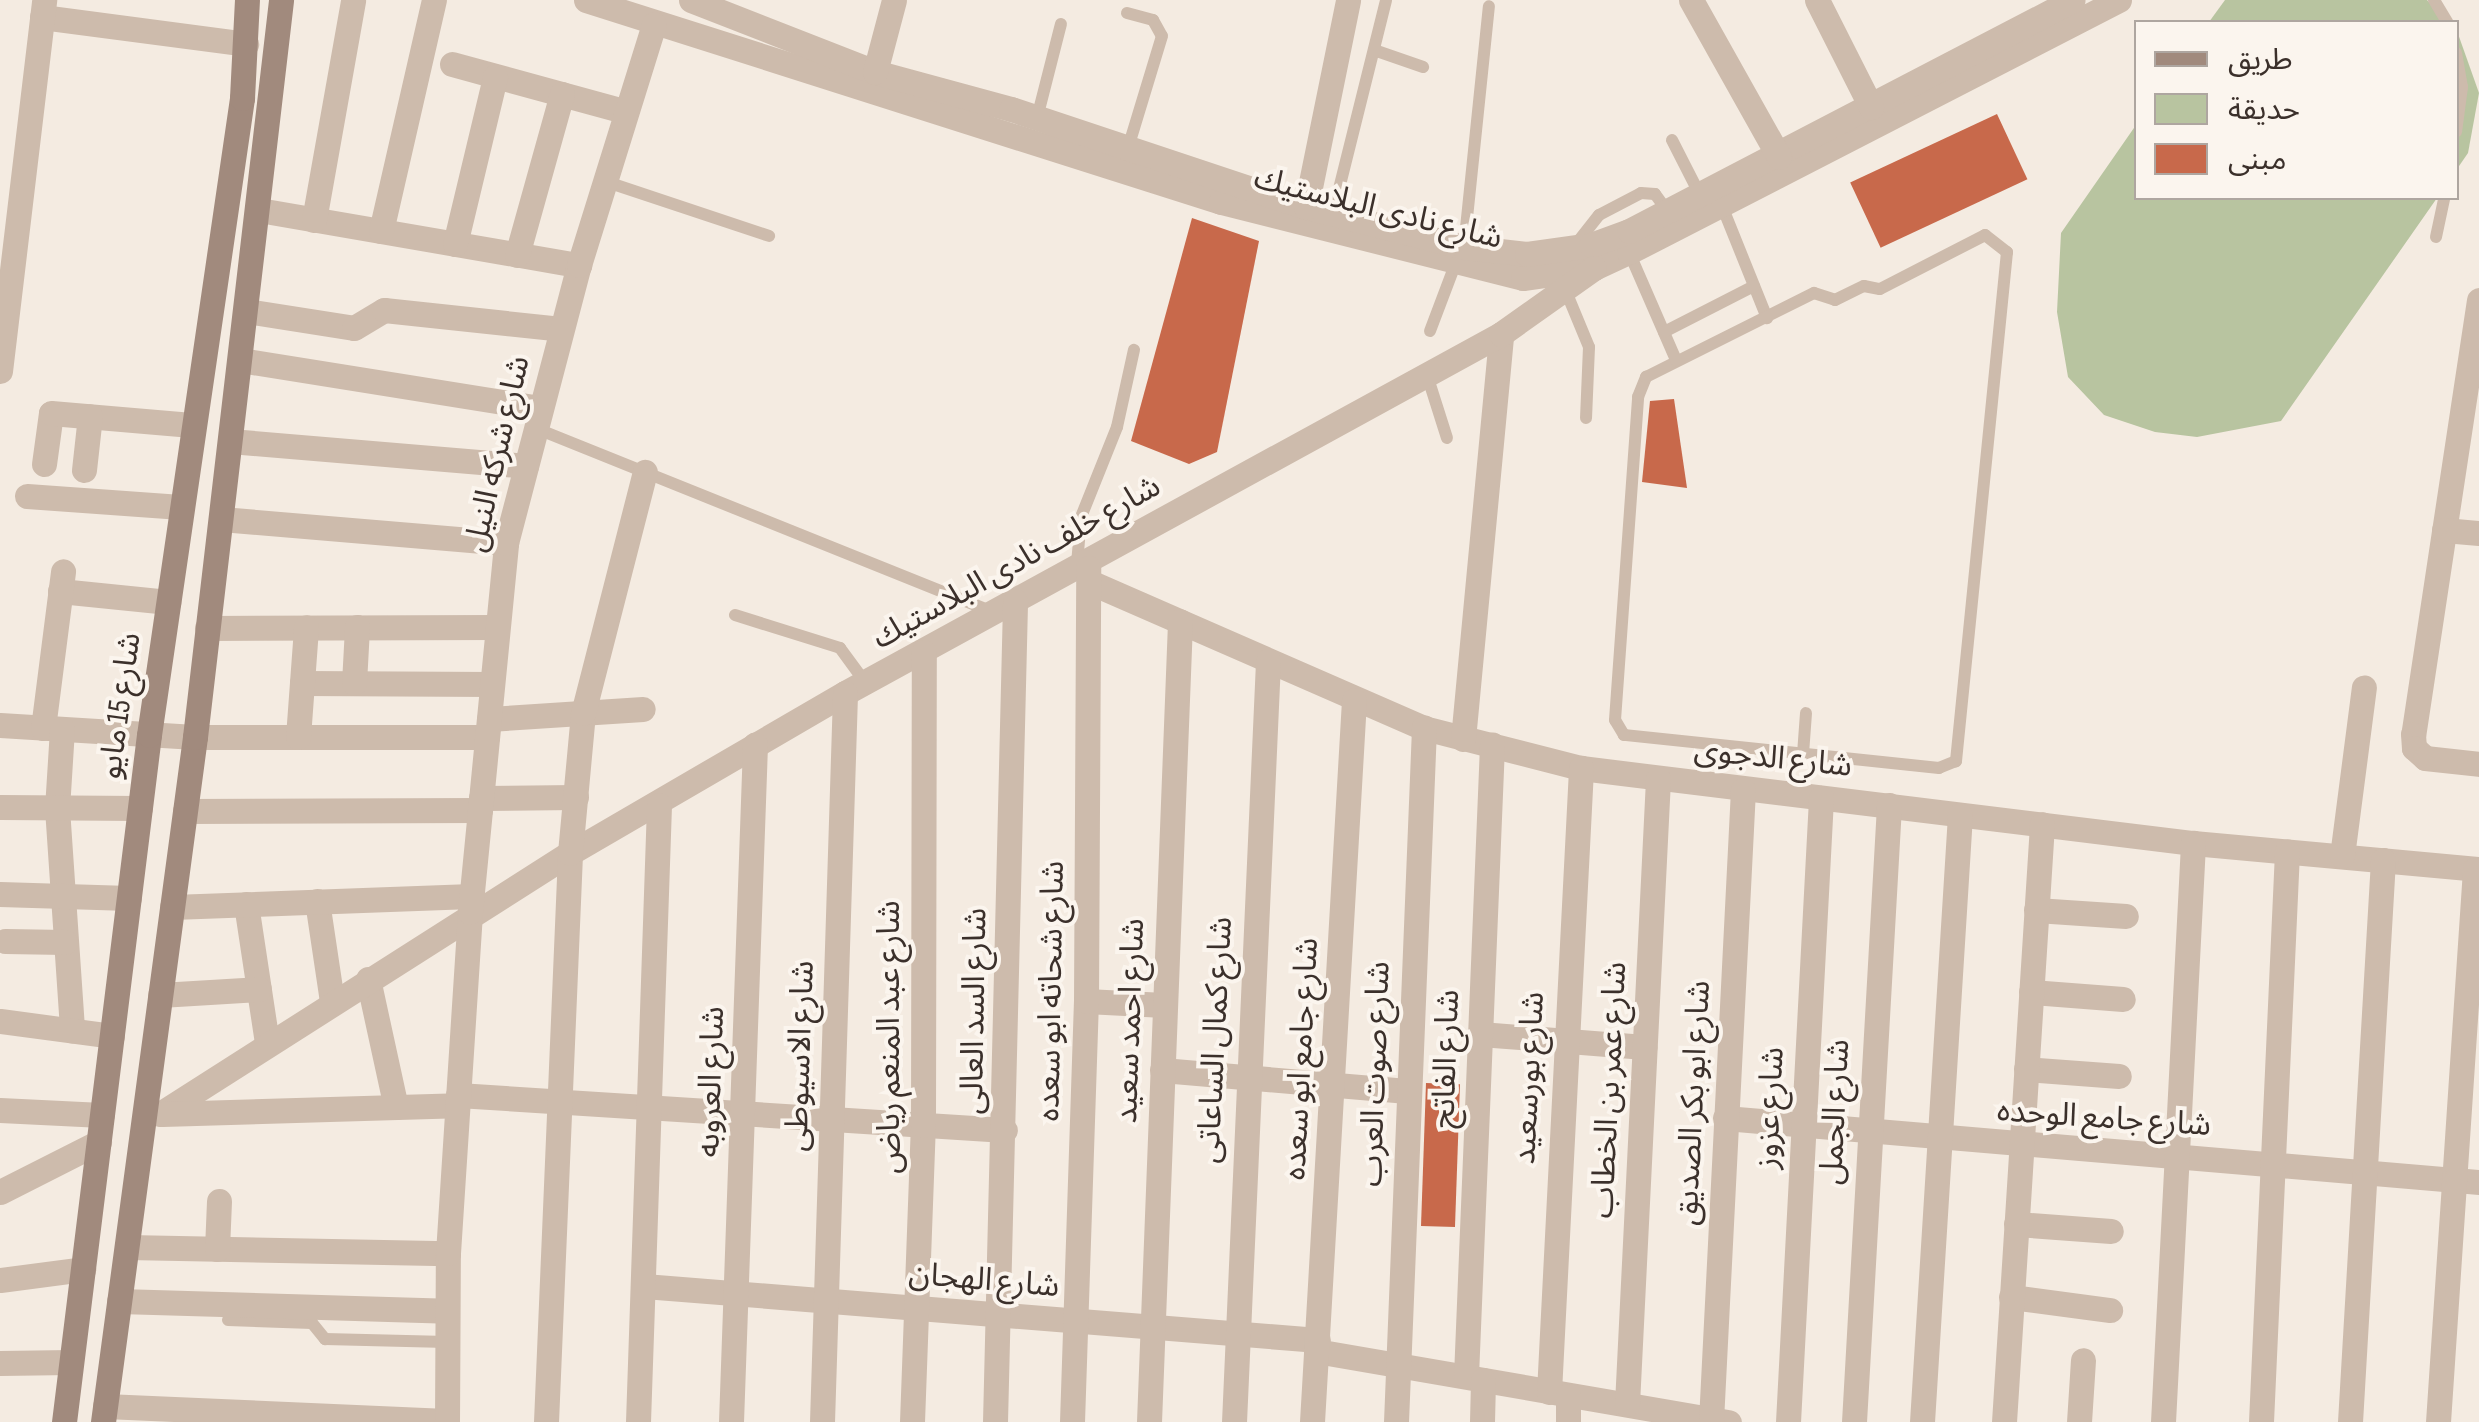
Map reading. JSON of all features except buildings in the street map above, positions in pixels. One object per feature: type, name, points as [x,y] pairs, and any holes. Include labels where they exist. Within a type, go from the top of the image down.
[{"type":"main road","name":"شارع 15 مايو","points":[[64,1422],[140,808],[246,44],[247,0]]},
{"type":"main road","points":[[104,1414],[126,1248],[152,1114],[160,995],[259,210],[281,0]]},
{"type":"street","points":[[314,220],[353,0]]},
{"type":"street","points":[[381,231],[434,0]]},
{"type":"street","name":"شارع نادى البلاستيك","points":[[586,0],[1221,202],[1460,256],[1573,249],[1668,212],[1711,201],[2119,0]]},
{"type":"street","name":"شارع نادى البلاستيك","points":[[691,0],[732,8],[875,72],[1036,118],[1524,278],[1594,268],[1629,252],[1779,157],[2072,0]]},
{"type":"street","points":[[875,72],[894,0]]},
{"type":"street","points":[[1306,206],[1348,0]]},
{"type":"street","points":[[1692,0],[1779,157]]},
{"type":"street","points":[[1817,0],[1872,107]]},
{"type":"street","points":[[0,371],[43,9],[246,44]]},
{"type":"street","name":"شارع شركه النيل","points":[[446,1422],[448,1254],[471,904],[506,542],[579,265],[654,24]]},
{"type":"street","points":[[452,64],[624,111]]},
{"type":"street","points":[[454,244],[495,77]]},
{"type":"street","points":[[517,254],[562,94]]},
{"type":"street","points":[[259,210],[579,265]]},
{"type":"street","name":"شارع خلف نادى البلاستيك","points":[[152,1114],[368,979],[471,904],[659,805],[755,744],[855,688],[1004,607],[1085,570],[1501,334],[1594,268]]},
{"type":"street","points":[[2479,300],[2413,734],[2414,748],[2425,758],[2479,764]]},
{"type":"street","points":[[246,311],[354,328],[384,310],[561,329]]},
{"type":"street","points":[[1463,739],[1501,334]]},
{"type":"street","points":[[240,360],[538,418]]},
{"type":"street","points":[[44,464],[50,414],[191,424]]},
{"type":"street","points":[[84,470],[90,416]]},
{"type":"street","points":[[230,441],[526,466]]},
{"type":"street","points":[[546,1422],[570,852],[583,713],[645,472]]},
{"type":"street","points":[[28,496],[182,507]]},
{"type":"street","points":[[221,519],[506,542]]},
{"type":"street","points":[[2444,530],[2479,533]]},
{"type":"street","name":"شارع الدجوى","points":[[1085,570],[1180,622],[1424,728],[1582,768],[2193,843],[2477,869]]},
{"type":"street","name":"شارع شحاته ابو سعده","points":[[1072,1422],[1086,1002],[1085,570]]},
{"type":"street","points":[[72,1030],[52,729],[62,581],[168,602]]},
{"type":"street","name":"شارع السد العالى","points":[[995,1422],[1005,1130],[1004,607]]},
{"type":"street","name":"شارع احمد سعيد","points":[[1150,1422],[1180,622]]},
{"type":"street","points":[[298,737],[306,627]]},
{"type":"street","points":[[354,683],[357,627]]},
{"type":"street","points":[[207,628],[497,628]]},
{"type":"street","name":"شارع عبد المنعم رياض","points":[[912,1422],[923,1125],[924,652]]},
{"type":"street","name":"شارع كمال الساعاتى","points":[[1234,1422],[1268,661]]},
{"type":"street","points":[[302,683],[492,684]]},
{"type":"street","points":[[2342,856],[2364,687]]},
{"type":"street","name":"شارع الاسيوطى","points":[[822,1422],[832,1119],[855,688]]},
{"type":"street","name":"شارع جامع ابو سعده","points":[[1312,1422],[1354,700]]},
{"type":"street","points":[[0,726],[194,738],[298,737],[488,728],[583,713],[643,709]]},
{"type":"street","name":"شارع صوت العرب","points":[[1396,1422],[1406,1091],[1424,728]]},
{"type":"street","name":"شارع العروبه","points":[[731,1422],[755,744]]},
{"type":"street","name":"شارع الفاتح","points":[[1482,1422],[1474,1378],[1480,1034],[1492,746]]},
{"type":"street","name":"شارع بورسعيد","points":[[1562,1403],[1564,1040],[1582,768]]},
{"type":"street","name":"شارع عمر بن الخطاب","points":[[1627,1404],[1658,779]]},
{"type":"street","name":"شارع ابو بكر الصديق","points":[[1720,1421],[1725,1118],[1742,790]]},
{"type":"street","points":[[185,811],[481,804],[576,797]]},
{"type":"street","name":"شارع عزوز","points":[[1788,1422],[1821,798]]},
{"type":"street","points":[[638,1422],[652,1108],[659,805]]},
{"type":"street","name":"شارع الجمل","points":[[1854,1422],[1867,1132],[1889,805]]},
{"type":"street","points":[[0,808],[140,808]]},
{"type":"street","points":[[1922,1422],[1960,815]]},
{"type":"street","points":[[2004,1422],[2042,824]]},
{"type":"street","points":[[2163,1422],[2193,843]]},
{"type":"street","points":[[2261,1422],[2276,1164],[2287,852]]},
{"type":"street","points":[[2350,1422],[2383,860]]},
{"type":"street","points":[[2438,1422],[2451,1180],[2477,869]]},
{"type":"street","points":[[0,894],[129,898]]},
{"type":"street","points":[[172,907],[318,901],[471,904]]},
{"type":"street","points":[[318,901],[332,1002]]},
{"type":"street","points":[[246,904],[267,1043]]},
{"type":"street","points":[[2036,910],[2126,916]]},
{"type":"street","points":[[5,941],[65,942]]},
{"type":"street","points":[[368,979],[396,1106]]},
{"type":"street","points":[[160,995],[259,989]]},
{"type":"street","points":[[2030,992],[2123,999]]},
{"type":"street","points":[[1086,1002],[1164,1005]]},
{"type":"street","points":[[0,1021],[112,1036]]},
{"type":"street","points":[[1480,1034],[1644,1047]]},
{"type":"street","points":[[2026,1069],[2118,1076]]},
{"type":"street","points":[[1162,1070],[1406,1091]]},
{"type":"street","points":[[152,1114],[396,1106],[458,1100],[562,1102],[1005,1130]]},
{"type":"street","points":[[0,1110],[102,1116]]},
{"type":"street","name":"شارع جامع الوحده","points":[[1725,1118],[1940,1140],[2479,1182]]},
{"type":"street","points":[[0,1192],[99,1142]]},
{"type":"street","points":[[217,1249],[219,1201]]},
{"type":"street","points":[[2016,1224],[2111,1231]]},
{"type":"street","points":[[126,1248],[448,1254]]},
{"type":"street","points":[[0,1280],[83,1269]]},
{"type":"street","name":"شارع الهجان","points":[[644,1286],[1235,1333],[1317,1345],[1474,1378],[1562,1403],[1627,1404],[1657,1416],[1720,1421]]},
{"type":"street","points":[[2011,1297],[2110,1310]]},
{"type":"street","points":[[119,1301],[447,1311]]},
{"type":"street","points":[[2079,1422],[2083,1360]]},
{"type":"street","points":[[0,1363],[71,1362]]},
{"type":"street","points":[[104,1414],[446,1422]]},
{"type":"lane","points":[[1333,213],[1386,0]]},
{"type":"lane","points":[[1430,331],[1460,256],[1488,6]]},
{"type":"lane","points":[[1127,12],[1153,20],[1162,36],[1127,150]]},
{"type":"lane","points":[[1036,118],[1061,24]]},
{"type":"lane","points":[[1374,50],[1423,67]]},
{"type":"lane","points":[[1672,140],[1711,201],[1767,318]]},
{"type":"lane","points":[[604,181],[768,236]]},
{"type":"lane","points":[[2436,237],[2444,200]]},
{"type":"lane","points":[[1979,237],[1996,238],[2007,252],[1958,757],[1944,768],[1629,737],[1616,724],[1638,397],[1650,372],[1676,360],[1818,292],[1835,300],[1864,286],[1880,290],[1979,237]]},
{"type":"lane","points":[[1629,252],[1676,360]]},
{"type":"lane","points":[[1664,332],[1754,286]]},
{"type":"lane","points":[[1565,289],[1589,347],[1586,418]]},
{"type":"lane","points":[[1085,570],[1081,516],[1116,428],[1134,350]]},
{"type":"lane","points":[[1427,374],[1447,438]]},
{"type":"lane","points":[[538,418],[645,472],[1004,607]]},
{"type":"lane","points":[[735,615],[840,648],[855,688]]},
{"type":"lane","points":[[1803,754],[1806,713]]},
{"type":"lane","points":[[228,1320],[312,1322],[324,1338],[447,1342]]},
{"type":"green space","points":[[2225,0],[2427,0],[2446,20],[2210,20]]},
{"type":"green space","points":[[2459,37],[2479,93],[2468,153],[2459,166]]},
{"type":"green space","points":[[2134,128],[2134,200],[2436,200],[2281,421],[2197,437],[2155,432],[2104,415],[2068,377],[2057,312],[2061,233]]}]
